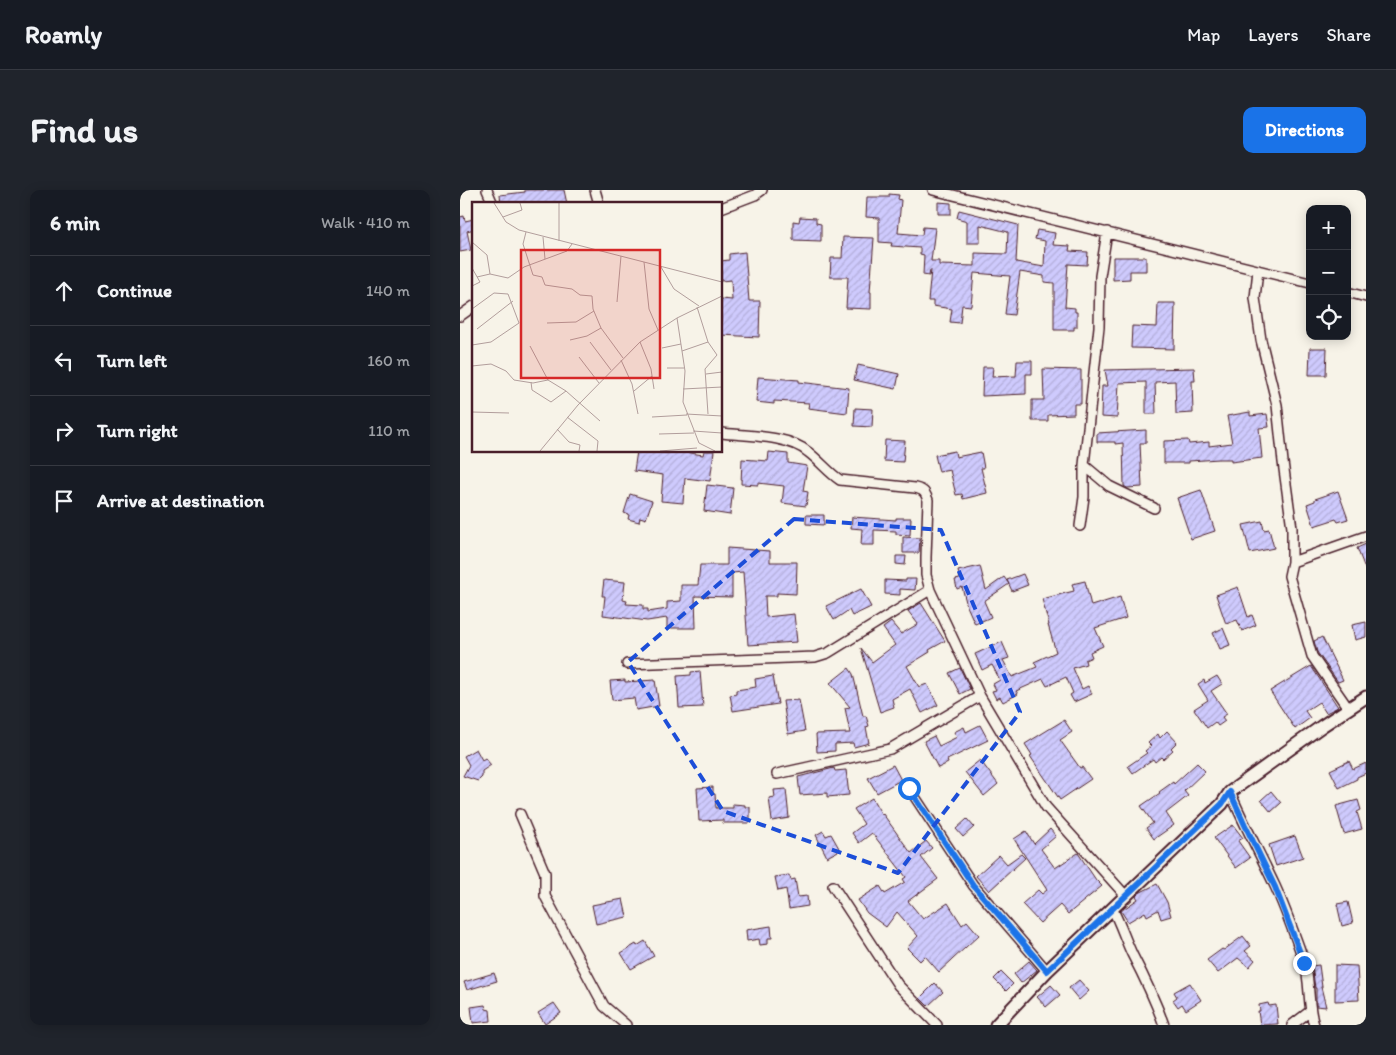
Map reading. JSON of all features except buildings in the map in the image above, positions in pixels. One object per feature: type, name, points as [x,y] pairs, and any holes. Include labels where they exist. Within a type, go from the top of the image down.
[{"type":"street","points":[[487,190],[492,202]]},
{"type":"street","points":[[722,208],[755,195],[762,190]]},
{"type":"street","points":[[933,190],[1306,282]]},
{"type":"street","points":[[1080,526],[1084,497],[1084,464],[1099,327],[1100,276],[1107,232]]},
{"type":"street","points":[[1258,270],[1254,298],[1261,340],[1277,405],[1282,462],[1292,528],[1292,562],[1289,576],[1312,656],[1348,708]]},
{"type":"street","points":[[1351,293],[1366,297]]},
{"type":"street","points":[[460,316],[472,307]]},
{"type":"street","points":[[722,433],[790,442],[807,450],[830,474],[840,480],[923,490],[928,500],[926,575],[930,590],[980,696],[1046,807],[1125,895]]},
{"type":"street","points":[[1084,464],[1109,486],[1154,508]]},
{"type":"street","points":[[1292,562],[1366,536]]},
{"type":"street","points":[[627,664],[815,657],[828,653],[930,590]]},
{"type":"street","points":[[777,774],[890,749],[980,696]]},
{"type":"street","points":[[996,1025],[1047,971],[1222,804],[1230,792],[1366,697]]},
{"type":"street","points":[[909,788],[973,885],[1047,971]]},
{"type":"street","points":[[1230,792],[1275,887],[1304,963],[1309,980],[1310,1012],[1314,1025]]},
{"type":"street","points":[[520,814],[545,873],[545,896],[604,1006],[626,1025]]},
{"type":"street","points":[[833,886],[898,985],[937,1025]]},
{"type":"street","points":[[1112,908],[1123,928],[1131,952],[1154,998],[1164,1025]]},
{"type":"street","points":[[1292,1025],[1310,1012]]},
{"type":"highlighted area","points":[[794,519],[941,530],[1020,712],[898,873],[723,811],[628,662]]},
{"type":"route","points":[[909,788],[973,885],[1047,971],[1222,804],[1230,792],[1275,887],[1304,963]]}]
